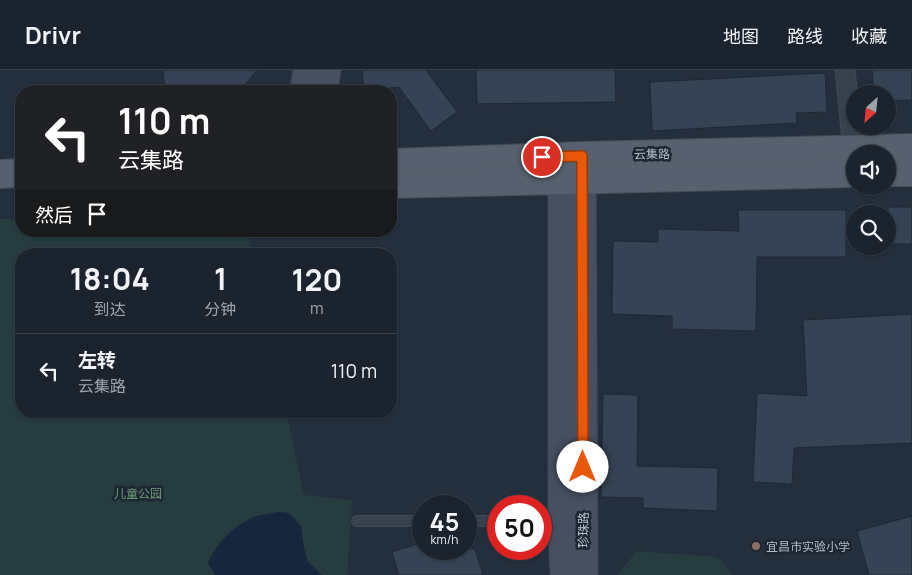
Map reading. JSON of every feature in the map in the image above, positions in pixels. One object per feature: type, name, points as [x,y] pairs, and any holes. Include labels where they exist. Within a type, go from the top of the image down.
[{"type":"main road","points":[[305,85],[307,70]]},
{"type":"main road","points":[[324,85],[327,70]]},
{"type":"main road","name":"云集路","points":[[896,152],[912,148]]},
{"type":"main road","name":"云集路","points":[[397,163],[572,168],[846,161]]},
{"type":"main road","name":"云集路","points":[[397,183],[572,168]]},
{"type":"main road","name":"珍珠路","points":[[564,575],[552,521],[572,168]]},
{"type":"main road","name":"珍珠路","points":[[572,168],[584,575]]},
{"type":"main road","points":[[896,172],[912,172]]},
{"type":"main road","points":[[0,174],[15,173]]},
{"type":"main road","points":[[0,193],[15,192]]},
{"type":"street","points":[[845,70],[852,145]]},
{"type":"lane","points":[[357,521],[412,521]]},
{"type":"green space","name":"儿童公园","points":[[0,219],[15,219],[15,237],[248,237],[251,248],[15,248],[15,418],[288,418],[304,495],[352,500],[347,575],[0,575]]},
{"type":"green space","points":[[637,551],[718,557],[732,575],[617,575]]},
{"type":"water","points":[[279,512],[289,513],[301,526],[308,562],[322,575],[215,575],[208,563],[226,536],[245,521],[261,515]]},
{"type":"building","points":[[163,70],[257,70],[245,85],[164,85]]},
{"type":"building","points":[[362,70],[426,70],[457,112],[431,131],[397,85],[363,85]]},
{"type":"building","points":[[476,70],[615,70],[616,102],[477,104]]},
{"type":"building","points":[[872,70],[912,70],[912,100],[896,101],[896,85],[873,85]]},
{"type":"building","points":[[825,73],[827,112],[796,113],[797,123],[652,131],[650,82]]},
{"type":"building","points":[[896,207],[912,207],[912,244],[896,244]]},
{"type":"building","points":[[738,210],[846,210],[846,257],[757,257],[756,331],[672,329],[672,316],[612,314],[613,241],[658,242],[658,229],[739,231]]},
{"type":"building","points":[[912,314],[912,443],[794,448],[792,484],[753,482],[757,393],[807,396],[803,320]]},
{"type":"building","points":[[603,394],[638,395],[637,466],[718,468],[717,511],[643,508],[643,498],[601,497]]},
{"type":"building","points":[[912,516],[912,575],[869,575],[857,531]]},
{"type":"building","points":[[412,546],[412,560],[477,560],[477,556],[483,575],[399,575],[392,552]]},
{"type":"place","name":"宜昌市实验小学","points":[[756,546]]},
{"type":"route","points":[[542,157],[582,156],[583,467]]}]
